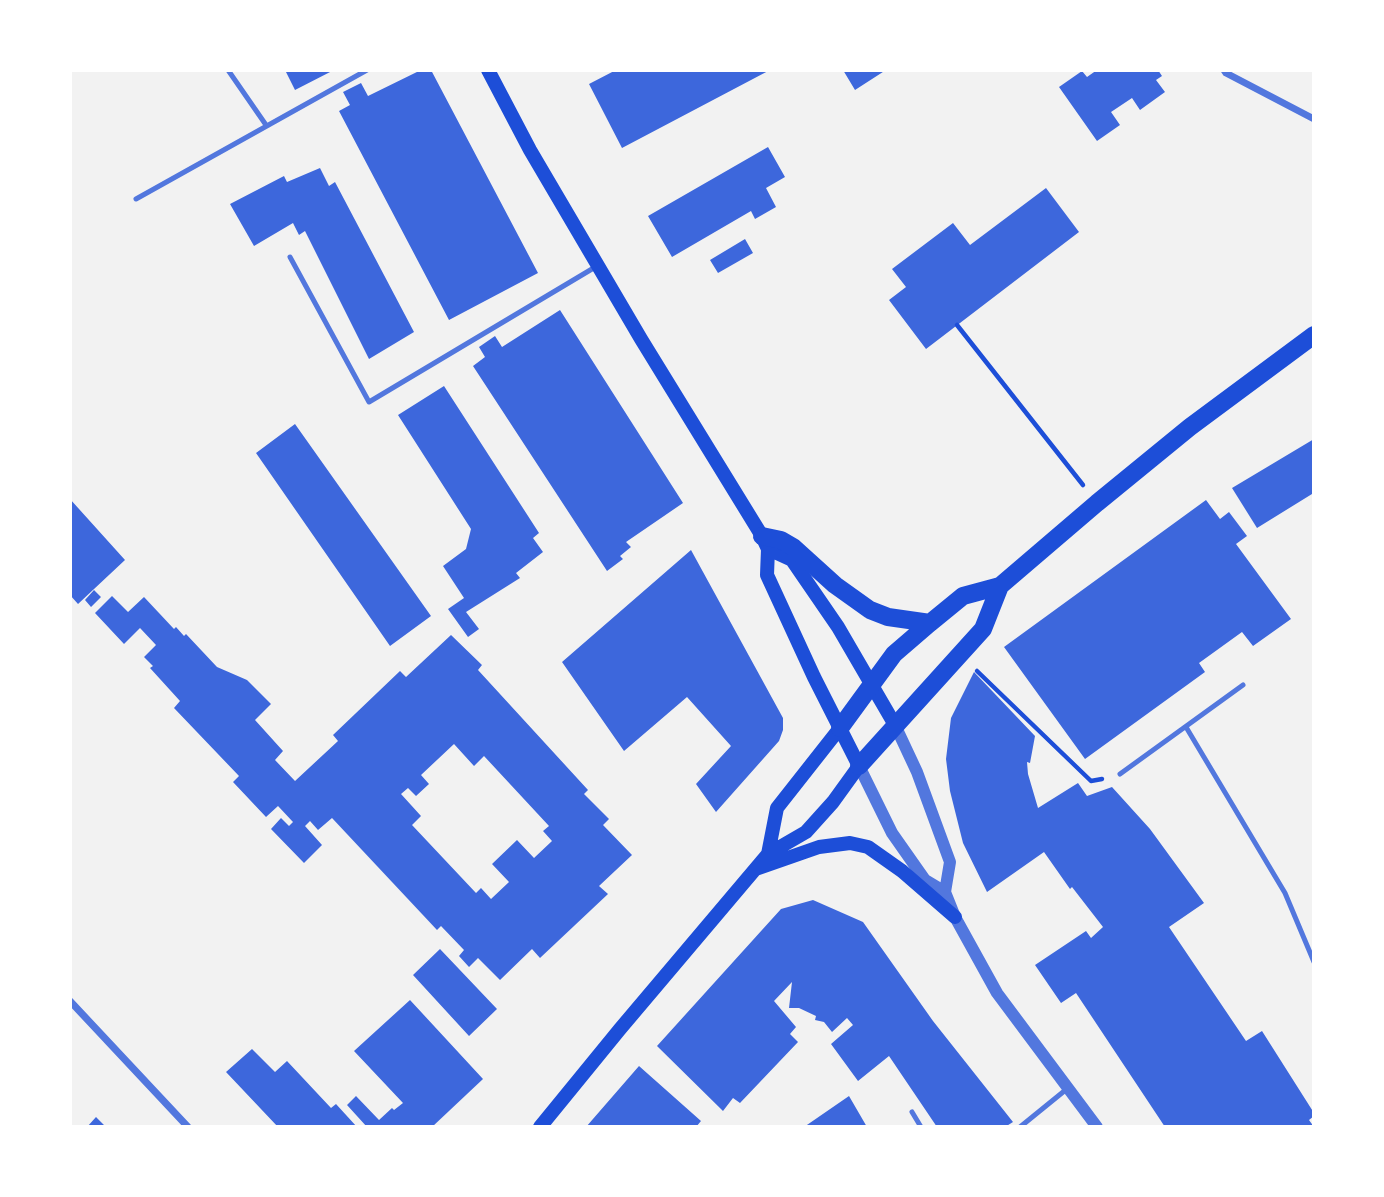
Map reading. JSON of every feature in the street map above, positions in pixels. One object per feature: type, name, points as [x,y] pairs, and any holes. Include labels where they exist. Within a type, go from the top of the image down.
[{"type":"main road","points":[[488,70],[530,150],[765,542],[792,559],[838,627],[895,725]]},
{"type":"main road","points":[[768,854],[777,808],[894,654],[963,596],[1000,586],[1190,427],[1314,335]]},
{"type":"main road","points":[[765,542],[781,540],[793,547],[835,585],[870,610],[888,617],[930,623]]},
{"type":"main road","points":[[765,542],[767,575],[859,766]]},
{"type":"main road","points":[[540,1127],[768,854],[806,832],[833,802],[859,766],[984,629],[1000,586]]},
{"type":"main road","points":[[755,869],[819,847],[850,843],[868,847],[902,871],[955,917]]},
{"type":"street","points":[[1224,70],[1226,74],[1314,119]]},
{"type":"street","points":[[895,725],[917,772],[950,862],[946,892],[955,917],[997,993],[1097,1127]]},
{"type":"street","points":[[859,766],[892,833],[925,880],[946,892]]},
{"type":"street","points":[[70,1001],[188,1127]]},
{"type":"lane","points":[[228,70],[266,125]]},
{"type":"lane","points":[[136,199],[367,70]]},
{"type":"lane","points":[[290,257],[369,402],[598,265]]},
{"type":"lane","points":[[1120,774],[1243,685]]},
{"type":"lane","points":[[1186,727],[1285,893],[1314,962]]},
{"type":"lane","points":[[1020,1127],[1068,1088]]},
{"type":"lane","points":[[912,1112],[921,1127]]},
{"type":"path","points":[[957,325],[1097,503]]},
{"type":"path","points":[[973,668],[1091,782],[1120,774]]},
{"type":"building","points":[[285,70],[334,70],[295,90]]},
{"type":"building","points":[[421,70],[431,70],[538,273],[449,320],[339,111],[350,105],[343,92],[361,83],[368,96]]},
{"type":"building","points":[[616,70],[770,70],[622,148],[589,84]]},
{"type":"building","points":[[843,70],[886,70],[855,90]]},
{"type":"building","points":[[1097,70],[1158,70],[1162,76],[1156,80],[1165,92],[1140,110],[1132,98],[1111,112],[1120,125],[1097,141],[1059,87],[1082,71],[1087,77]]},
{"type":"building","points":[[768,147],[785,177],[766,188],[776,207],[755,219],[751,211],[672,257],[648,216]]},
{"type":"building","points":[[320,168],[329,186],[335,182],[414,332],[369,359],[305,231],[299,235],[293,223],[254,246],[230,204],[284,176],[287,182]]},
{"type":"building","points":[[1046,188],[1079,232],[926,349],[889,300],[906,287],[892,269],[953,223],[970,245]]},
{"type":"building","points":[[745,239],[753,253],[718,273],[710,260]]},
{"type":"building","points":[[560,310],[683,503],[626,542],[631,547],[620,556],[623,559],[607,571],[473,366],[485,357],[479,347],[495,336],[502,347]]},
{"type":"building","points":[[444,386],[539,533],[533,538],[543,552],[516,573],[520,578],[466,612],[479,629],[468,637],[448,609],[464,598],[443,566],[466,549],[471,529],[398,415]]},
{"type":"building","points":[[295,424],[431,616],[390,646],[256,453]]},
{"type":"building","points":[[1314,439],[1314,498],[1312,494],[1257,528],[1232,488]]},
{"type":"building","points":[[70,499],[125,560],[78,604],[70,595]]},
{"type":"building","points":[[1206,500],[1220,519],[1229,512],[1247,536],[1236,544],[1291,619],[1253,646],[1242,632],[1199,663],[1205,672],[1085,759],[1004,647]]},
{"type":"building","points":[[691,550],[783,718],[779,741],[716,812],[696,784],[731,746],[687,697],[624,751],[562,662]]},
{"type":"building","points":[[94,590],[101,597],[91,607],[85,600]]},
{"type":"building","points":[[112,596],[128,612],[144,597],[174,629],[176,627],[184,636],[186,634],[217,667],[247,680],[271,704],[255,720],[283,751],[275,760],[295,781],[338,741],[333,735],[400,671],[406,677],[451,635],[482,665],[478,670],[588,790],[584,794],[609,819],[603,825],[632,855],[599,886],[608,894],[540,958],[532,949],[500,980],[478,958],[469,967],[459,956],[464,950],[441,926],[437,930],[332,818],[318,830],[310,821],[305,826],[322,845],[304,863],[271,829],[281,818],[289,826],[293,822],[278,806],[266,817],[233,782],[239,776],[174,708],[180,701],[150,668],[153,666],[144,657],[156,645],[140,628],[124,644],[95,613]],"holes":[[[454,744],[474,766],[484,756],[549,826],[543,831],[552,841],[534,858],[517,840],[492,864],[509,882],[491,899],[481,888],[476,893],[412,825],[421,816],[401,794],[408,788],[416,796],[429,784],[421,775]]]},
{"type":"building","points":[[974,672],[1035,736],[1030,763],[1027,762],[1038,808],[1078,783],[1087,796],[1112,787],[1150,829],[1204,903],[1169,927],[1246,1041],[1262,1031],[1314,1113],[1309,1120],[1314,1127],[1165,1127],[1076,993],[1061,1003],[1035,965],[1086,931],[1091,938],[1103,927],[1072,887],[1070,889],[1044,852],[987,892],[963,843],[950,791],[946,759],[951,718]]},
{"type":"building","points":[[813,900],[863,922],[933,1021],[1013,1122],[1005,1127],[937,1127],[889,1056],[858,1081],[831,1044],[853,1025],[847,1018],[832,1032],[824,1022],[815,1020],[816,1016],[799,1008],[789,1008],[792,982],[774,1001],[796,1027],[790,1034],[798,1042],[740,1103],[733,1098],[723,1111],[657,1046],[781,909]]},
{"type":"building","points":[[440,949],[497,1009],[469,1036],[413,975]]},
{"type":"building","points":[[410,1000],[483,1079],[432,1127],[367,1127],[347,1105],[356,1096],[379,1120],[392,1108],[394,1110],[403,1103],[354,1051]]},
{"type":"building","points":[[252,1049],[275,1072],[287,1061],[331,1108],[336,1104],[357,1127],[278,1127],[226,1072]]},
{"type":"building","points":[[639,1066],[701,1121],[696,1127],[586,1127]]},
{"type":"building","points":[[849,1096],[867,1127],[804,1127]]},
{"type":"building","points":[[96,1117],[106,1127],[87,1127]]}]
